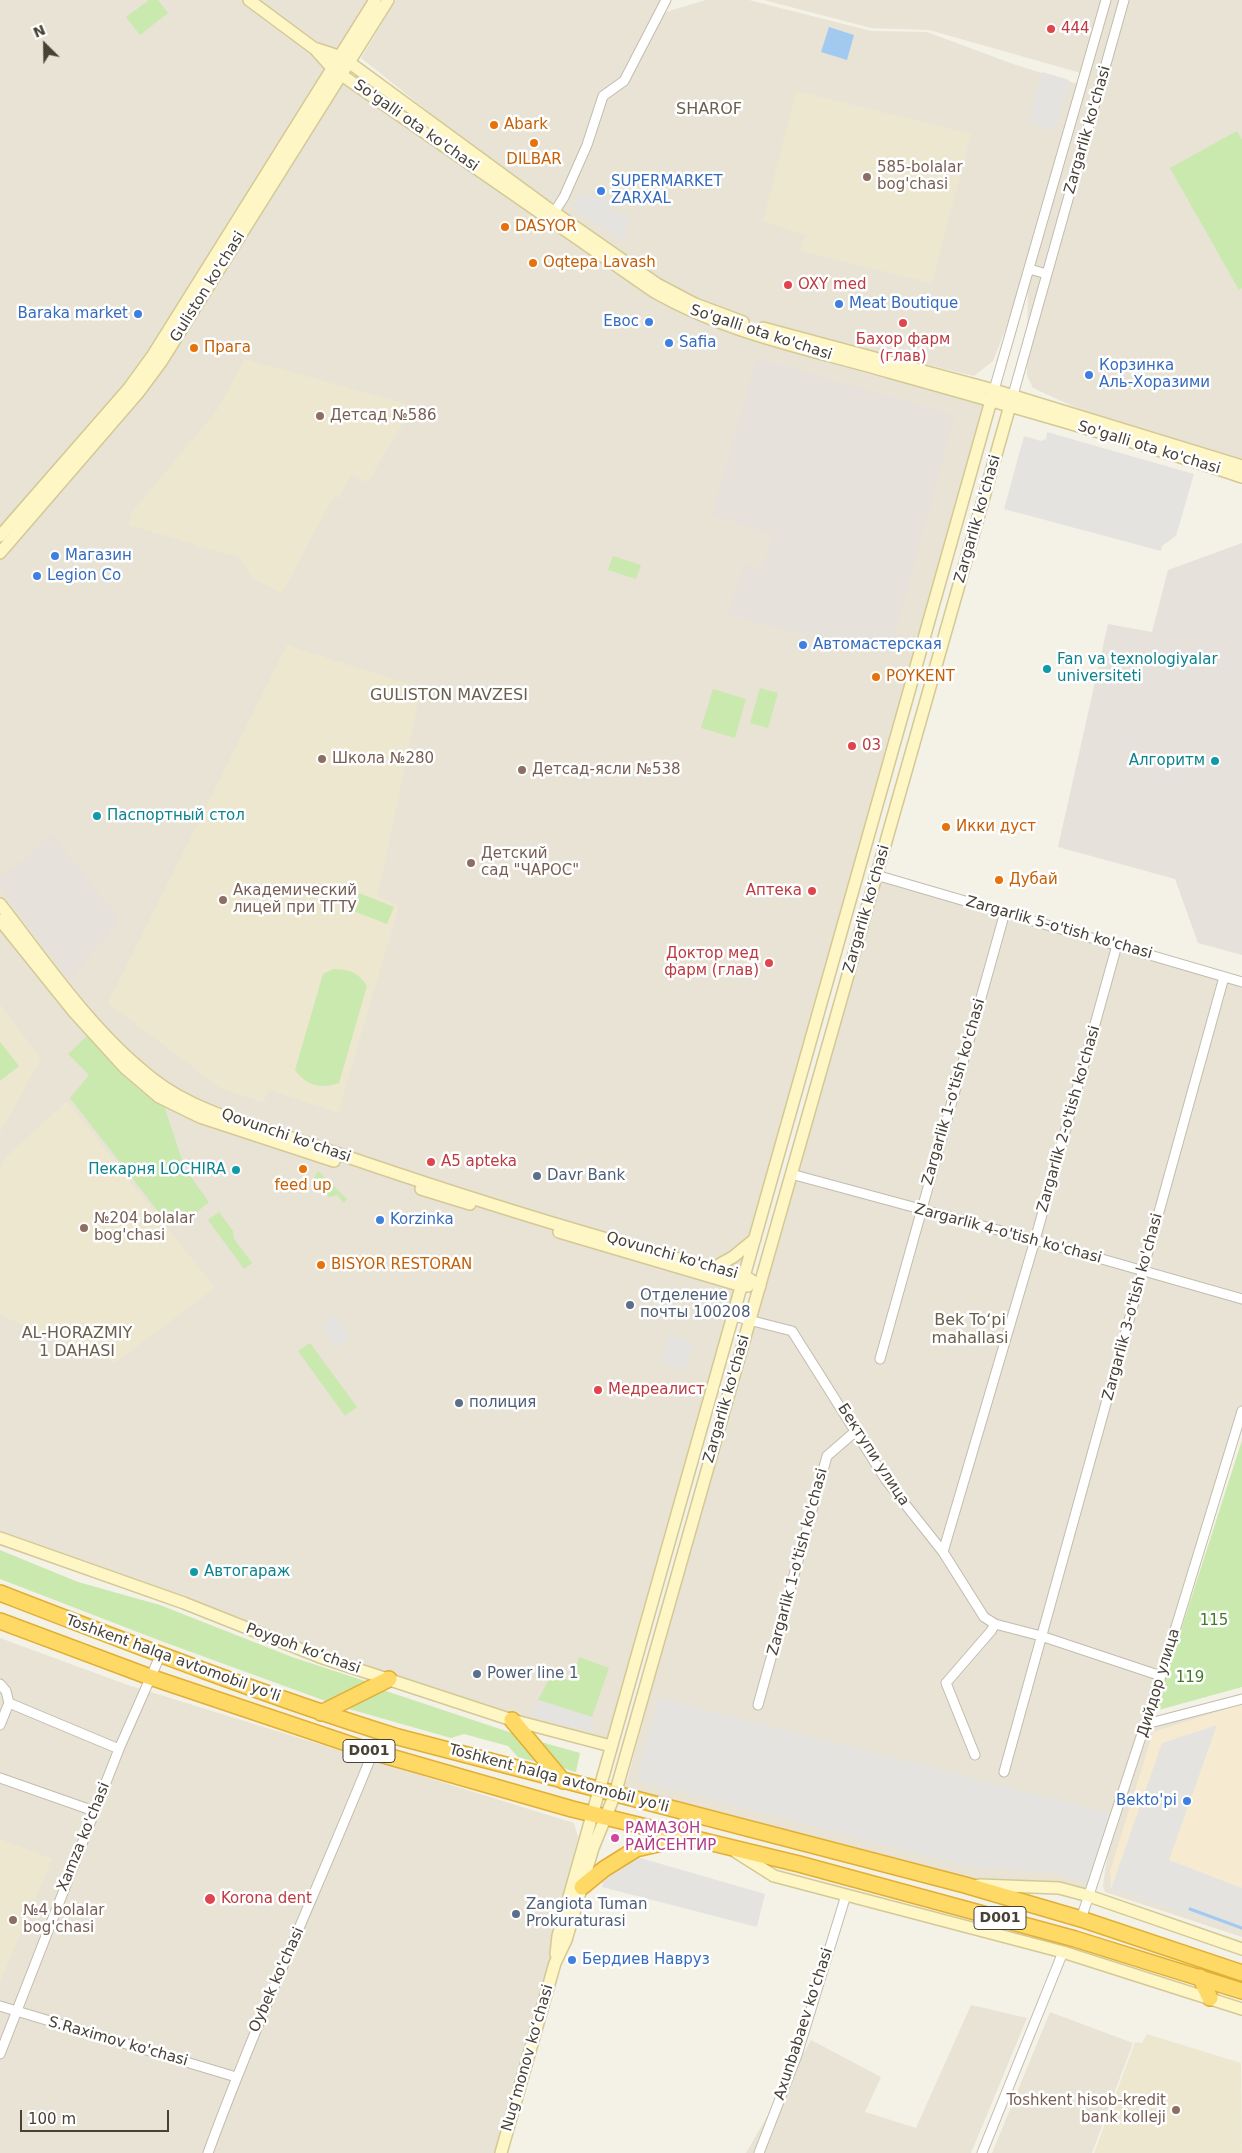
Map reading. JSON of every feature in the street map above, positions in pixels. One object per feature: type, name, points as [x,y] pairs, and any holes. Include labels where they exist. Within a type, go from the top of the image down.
[{"type":"highway","name":"Toshkent halqa avtomobil yo'li","points":[[0,1593],[160,1656],[321,1713],[398,1737],[965,1884],[1081,1919],[1242,1973]]},
{"type":"highway","name":"Toshkent halqa avtomobil yo'li","points":[[0,1620],[150,1677],[373,1752],[599,1815],[724,1844],[1075,1939],[1242,1991]]},
{"type":"highway","points":[[321,1713],[389,1680]]},
{"type":"highway","points":[[512,1720],[563,1781]]},
{"type":"highway","points":[[582,1887],[604,1869],[636,1849],[690,1837]]},
{"type":"highway","points":[[799,1864],[804,1842]]},
{"type":"highway","points":[[1075,1939],[1081,1919]]},
{"type":"highway","points":[[1200,1977],[1210,1998]]},
{"type":"main road","name":"So'galli ota ko'chasi","points":[[249,0],[315,49],[338,72],[551,216],[657,284],[702,307],[992,395],[1242,466]]},
{"type":"main road","name":"Guliston ko'chasi","points":[[0,553],[138,393],[161,362],[338,72],[376,0]]},
{"type":"main road","name":"Guliston ko'chasi","points":[[345,60],[388,0]]},
{"type":"main road","name":"So'galli ota ko'chasi","points":[[315,49],[345,60],[551,216]]},
{"type":"main road","name":"Guliston ko'chasi","points":[[0,536],[129,388],[153,355],[338,72]]},
{"type":"main road","name":"Zargarlik ko'chasi","points":[[599,1815],[598,1790],[756,1238],[992,395]]},
{"type":"main road","name":"So'galli ota ko'chasi","points":[[1012,400],[1242,477]]},
{"type":"main road","name":"Zargarlik ko'chasi","points":[[599,1815],[615,1794],[1012,400]]},
{"type":"main road","points":[[886,773],[904,778]]},
{"type":"main road","points":[[882,786],[900,791]]},
{"type":"main road","points":[[859,870],[876,875]]},
{"type":"main road","name":"Qovunchi ko'chasi","points":[[0,904],[80,1006],[153,1080],[178,1096],[204,1108],[346,1156],[548,1221],[713,1268],[743,1281]]},
{"type":"main road","name":"Qovunchi ko'chasi","points":[[0,920],[74,1012],[125,1068],[145,1086],[176,1107],[200,1117],[448,1197],[760,1286]]},
{"type":"main road","name":"Zargarlik 4-o'tish ko'chasi","points":[[774,1170],[791,1174]]},
{"type":"main road","points":[[713,1268],[733,1257],[756,1238]]},
{"type":"main road","name":"Poygoh koʻchasi","points":[[0,1538],[184,1603],[320,1657],[512,1720],[611,1746]]},
{"type":"main road","name":"Nugʻmonov koʻchasi","points":[[501,2153],[555,1964],[566,1940],[582,1887],[593,1848],[599,1815]]},
{"type":"main road","name":"Nugʻmonov koʻchasi","points":[[555,1964],[558,1936],[599,1815]]},
{"type":"main road","points":[[724,1844],[774,1876],[1063,1952],[1242,2009]]},
{"type":"main road","points":[[965,1884],[1059,1888],[1089,1896],[1242,1950]]},
{"type":"street","points":[[551,216],[564,197],[587,145],[603,96],[624,81],[666,0]]},
{"type":"street","name":"Zargarlik ko'chasi","points":[[992,395],[1106,0]]},
{"type":"street","name":"Zargarlik ko'chasi","points":[[1012,400],[1124,0]]},
{"type":"street","points":[[1083,78],[1100,84]]},
{"type":"street","points":[[1029,269],[1047,274]]},
{"type":"street","name":"Zargarlik 5-o'tish ko'chasi","points":[[876,875],[1242,982]]},
{"type":"street","name":"Zargarlik 1-o'tish ko'chasi","points":[[880,1359],[920,1210],[1005,912]]},
{"type":"street","name":"Zargarlik 2-o'tish ko'chasi","points":[[943,1552],[1035,1240],[1118,945]]},
{"type":"street","name":"Zargarlik 3-o'tish ko'chasi","points":[[1004,1772],[1224,977]]},
{"type":"street","name":"Zargarlik 4-o'tish ko'chasi","points":[[791,1174],[1035,1240],[1242,1299]]},
{"type":"street","name":"Бектупи улица","points":[[733,1316],[792,1330],[857,1430],[886,1480],[943,1552],[984,1617],[995,1624],[1041,1636],[1161,1676]]},
{"type":"street","name":"Дийдор улица","points":[[1081,1919],[1146,1724],[1242,1411]]},
{"type":"street","name":"Zargarlik 1-o'tish ko'chasi","points":[[758,1705],[827,1456],[857,1430]]},
{"type":"street","points":[[975,1755],[946,1683],[992,1631],[995,1624]]},
{"type":"street","name":"Xamza ko'chasi","points":[[0,2054],[94,1811],[160,1656]]},
{"type":"street","points":[[0,1684],[6,1691],[9,1703],[0,1725]]},
{"type":"street","points":[[1146,1724],[1242,1699]]},
{"type":"street","points":[[9,1703],[119,1749]]},
{"type":"street","name":"Oybek ko'chasi","points":[[208,2153],[236,2077],[323,1876],[373,1752]]},
{"type":"street","points":[[0,1778],[94,1811]]},
{"type":"street","name":"Axunbabaev ko'chasi","points":[[759,2153],[797,2055],[846,1895]]},
{"type":"street","points":[[982,2153],[1063,1952]]},
{"type":"street","name":"S.Raximov ko'chasi","points":[[0,2006],[236,2077]]},
{"type":"shaded area","name":"GULISTON MAVZESI","points":[[0,0],[375,0],[333,68],[691,312],[991,400],[611,1746],[512,1720],[0,1538]]},
{"type":"shaded area","points":[[396,0],[665,0],[659,14],[706,0],[749,0],[871,31],[927,32],[1013,64],[1081,85],[1105,0],[1242,0],[1242,466],[1116,426],[1033,388],[1027,376],[1028,271],[993,361],[974,376],[723,315],[695,304],[554,212],[361,58]]},
{"type":"shaded area","points":[[764,0],[1103,0],[1081,73],[929,30],[871,28]]},
{"type":"shaded area","points":[[1043,72],[1069,80],[1055,131],[1028,123]]},
{"type":"shaded area","name":"585-bolalar bog'chasi","points":[[796,91],[971,134],[932,283],[800,251],[805,235],[763,221]]},
{"type":"shaded area","points":[[581,193],[613,201],[611,212],[629,216],[624,240],[572,208]]},
{"type":"shaded area","points":[[757,358],[955,415],[890,653],[849,642],[845,648],[728,614],[745,563],[762,568],[774,535],[712,515]]},
{"type":"shaded area","points":[[245,359],[413,406],[368,482],[351,475],[339,498],[334,496],[282,593],[252,578],[240,558],[129,525],[132,512],[217,410]]},
{"type":"shaded area","points":[[1047,432],[1194,474],[1176,536],[1162,546],[1161,551],[1004,509],[1024,436],[1041,441],[1046,439]]},
{"type":"shaded area","points":[[1242,543],[1242,955],[1198,943],[1175,879],[1058,847],[1108,624],[1152,632],[1168,570]]},
{"type":"shaded area","points":[[287,645],[421,688],[378,896],[399,906],[338,1113],[269,1090],[263,1102],[222,1089],[108,1003]]},
{"type":"shaded area","points":[[53,835],[119,919],[70,980],[0,888],[0,878]]},
{"type":"shaded area","points":[[876,875],[1242,982],[1242,1411],[1146,1724],[1242,1699],[1242,1937],[1105,1892],[1103,1886],[1111,1830],[1089,1896],[965,1885],[615,1794],[627,1781],[750,1320]]},
{"type":"shaded area","points":[[0,1004],[41,1059],[0,1132]]},
{"type":"shaded area","name":"№204 bolalar bog'chasi","points":[[67,1101],[215,1288],[115,1363],[0,1315],[0,1169],[6,1157]]},
{"type":"shaded area","points":[[335,1316],[350,1338],[337,1348],[322,1326]]},
{"type":"shaded area","points":[[669,1335],[693,1342],[685,1369],[662,1362]]},
{"type":"shaded area","points":[[0,1638],[125,1684],[574,1823],[578,1837],[504,2153],[0,2153]]},
{"type":"shaded area","points":[[659,1698],[1112,1814],[1089,1883],[1057,1873],[968,1867],[637,1780]]},
{"type":"shaded area","points":[[538,1700],[592,1717],[592,1731],[559,1725],[532,1716]]},
{"type":"shaded area","name":"Bekto'pi","points":[[1242,1704],[1242,1926],[1226,1926],[1111,1889],[1110,1871],[1153,1732]]},
{"type":"shaded area","points":[[1217,1725],[1169,1860],[1242,1888],[1242,1926],[1226,1926],[1111,1889],[1162,1743]]},
{"type":"shaded area","name":"№4 bolalar bog'chasi","points":[[0,1839],[52,1859],[0,1982]]},
{"type":"shaded area","points":[[637,1857],[765,1894],[757,1927],[602,1887],[603,1881]]},
{"type":"shaded area","points":[[971,2005],[1027,2018],[971,2153],[746,2153],[811,2040],[881,2077],[865,2112],[916,2128]]},
{"type":"shaded area","points":[[1050,2012],[1133,2043],[1092,2153],[992,2153]]},
{"type":"shaded area","name":"Toshkent hisob-kredit bank kolleji","points":[[1147,2034],[1241,2063],[1242,2153],[1094,2153],[1135,2042],[1142,2043]]},
{"type":"green space","points":[[149,0],[158,0],[168,13],[140,35],[126,17]]},
{"type":"green space","points":[[1237,131],[1242,140],[1242,288],[1239,290],[1170,168]]},
{"type":"green space","points":[[613,556],[641,565],[636,579],[608,570]]},
{"type":"green space","points":[[760,688],[778,693],[768,728],[750,723]]},
{"type":"green space","points":[[713,689],[746,699],[735,738],[701,728]]},
{"type":"green space","points":[[359,893],[394,907],[387,924],[353,911]]},
{"type":"green space","points":[[333,969],[357,974],[367,986],[339,1083],[320,1086],[304,1080],[295,1070],[323,974]]},
{"type":"green space","points":[[87,1036],[136,1087],[164,1106],[185,1169],[209,1202],[188,1219],[179,1208],[164,1219],[70,1098],[89,1075],[68,1054]]},
{"type":"green space","points":[[0,1042],[19,1066],[0,1081]]},
{"type":"green space","points":[[318,1171],[347,1199],[344,1203],[337,1195],[329,1197],[317,1183],[312,1181]]},
{"type":"green space","points":[[219,1212],[233,1231],[234,1239],[252,1263],[244,1269],[208,1220]]},
{"type":"green space","points":[[310,1343],[357,1407],[345,1416],[298,1351]]},
{"type":"green space","points":[[1242,1440],[1242,1687],[1155,1711]]},
{"type":"green space","points":[[0,1550],[78,1582],[160,1605],[292,1657],[365,1681],[367,1686],[331,1703],[161,1641],[0,1579]]},
{"type":"green space","points":[[579,1657],[609,1668],[592,1717],[538,1700],[551,1675],[573,1681]]},
{"type":"green space","points":[[383,1690],[518,1735],[536,1762],[518,1757],[508,1746],[464,1734],[451,1738],[349,1709]]},
{"type":"green space","points":[[534,1740],[580,1753],[576,1772],[557,1764]]},
{"type":"water","points":[[829,27],[854,35],[847,60],[821,52]]},
{"type":"waterway","points":[[1190,1909],[1242,1928]]},
{"type":"place","name":"444","points":[[1051,29]]},
{"type":"place","name":"Abark","points":[[494,125]]},
{"type":"place","name":"DILBAR","points":[[534,143]]},
{"type":"place","name":"585-bolalar bog'chasi","points":[[867,177]]},
{"type":"place","name":"SUPERMARKET ZARXAL","points":[[601,191]]},
{"type":"place","name":"DASYOR","points":[[505,227]]},
{"type":"place","name":"Oqtepa Lavash","points":[[533,263]]},
{"type":"place","name":"OXY med","points":[[788,285]]},
{"type":"place","name":"Meat Boutique","points":[[839,304]]},
{"type":"place","name":"Baraka market","points":[[138,314]]},
{"type":"place","name":"Евос","points":[[649,322]]},
{"type":"place","name":"Бахор фарм (глав)","points":[[903,323]]},
{"type":"place","name":"Safia","points":[[669,343]]},
{"type":"place","name":"Прага","points":[[194,348]]},
{"type":"place","name":"Корзинка Аль-Хоразими","points":[[1089,375]]},
{"type":"place","name":"Детсад №586","points":[[320,416]]},
{"type":"place","name":"Магазин","points":[[55,556]]},
{"type":"place","name":"Legion Co","points":[[37,576]]},
{"type":"place","name":"Автомастерская","points":[[803,645]]},
{"type":"place","name":"Fan va texnologiyalar universiteti","points":[[1047,669]]},
{"type":"place","name":"POYKENT","points":[[876,677]]},
{"type":"place","name":"03","points":[[852,746]]},
{"type":"place","name":"Школа №280","points":[[322,759]]},
{"type":"place","name":"Алгоритм","points":[[1215,761]]},
{"type":"place","name":"Детсад-ясли №538","points":[[522,770]]},
{"type":"place","name":"Паспортный стол","points":[[97,816]]},
{"type":"place","name":"Икки дуст","points":[[946,827]]},
{"type":"place","name":"Детский сад \"ЧАРОС\"","points":[[471,863]]},
{"type":"place","name":"Дубай","points":[[999,880]]},
{"type":"place","name":"Аптека","points":[[812,891]]},
{"type":"place","name":"Академический лицей при ТГТУ","points":[[223,900]]},
{"type":"place","name":"Доктор мед фарм (глав)","points":[[769,963]]},
{"type":"place","name":"A5 apteka","points":[[431,1162]]},
{"type":"place","name":"feed up","points":[[303,1169]]},
{"type":"place","name":"Пекарня LOCHIRA","points":[[236,1170]]},
{"type":"place","name":"Davr Bank","points":[[537,1176]]},
{"type":"place","name":"Korzinka","points":[[380,1220]]},
{"type":"place","name":"№204 bolalar bog'chasi","points":[[84,1228]]},
{"type":"place","name":"BISYOR RESTORAN","points":[[321,1265]]},
{"type":"place","name":"Отделение почты 100208","points":[[630,1305]]},
{"type":"place","name":"Медреалист","points":[[598,1390]]},
{"type":"place","name":"полиция","points":[[459,1403]]},
{"type":"place","name":"Автогараж","points":[[194,1572]]},
{"type":"place","name":"Power line 1","points":[[477,1674]]},
{"type":"place","name":"Bekto'pi","points":[[1187,1801]]},
{"type":"place","name":"РАМАЗОН РАЙСЕНТИР","points":[[615,1838]]},
{"type":"place","name":"Korona dent","points":[[210,1899]]},
{"type":"place","name":"Zangiota Tuman Prokuraturasi","points":[[516,1914]]},
{"type":"place","name":"№4 bolalar bog'chasi","points":[[13,1920]]},
{"type":"place","name":"Бердиев Навруз","points":[[572,1960]]},
{"type":"place","name":"Toshkent hisob-kredit bank kolleji","points":[[1176,2110]]},
{"type":"district","name":"SHAROF","points":[[709,110]]},
{"type":"district","name":"GULISTON MAVZESI","points":[[449,696]]},
{"type":"district","name":"Bek Toʻpi mahallasi","points":[[970,1330]]},
{"type":"district","name":"AL-HORAZMIY 1 DAHASI","points":[[77,1343]]},
{"type":"park label","name":"115","points":[[1214,1621]]},
{"type":"park label","name":"119","points":[[1190,1678]]}]
